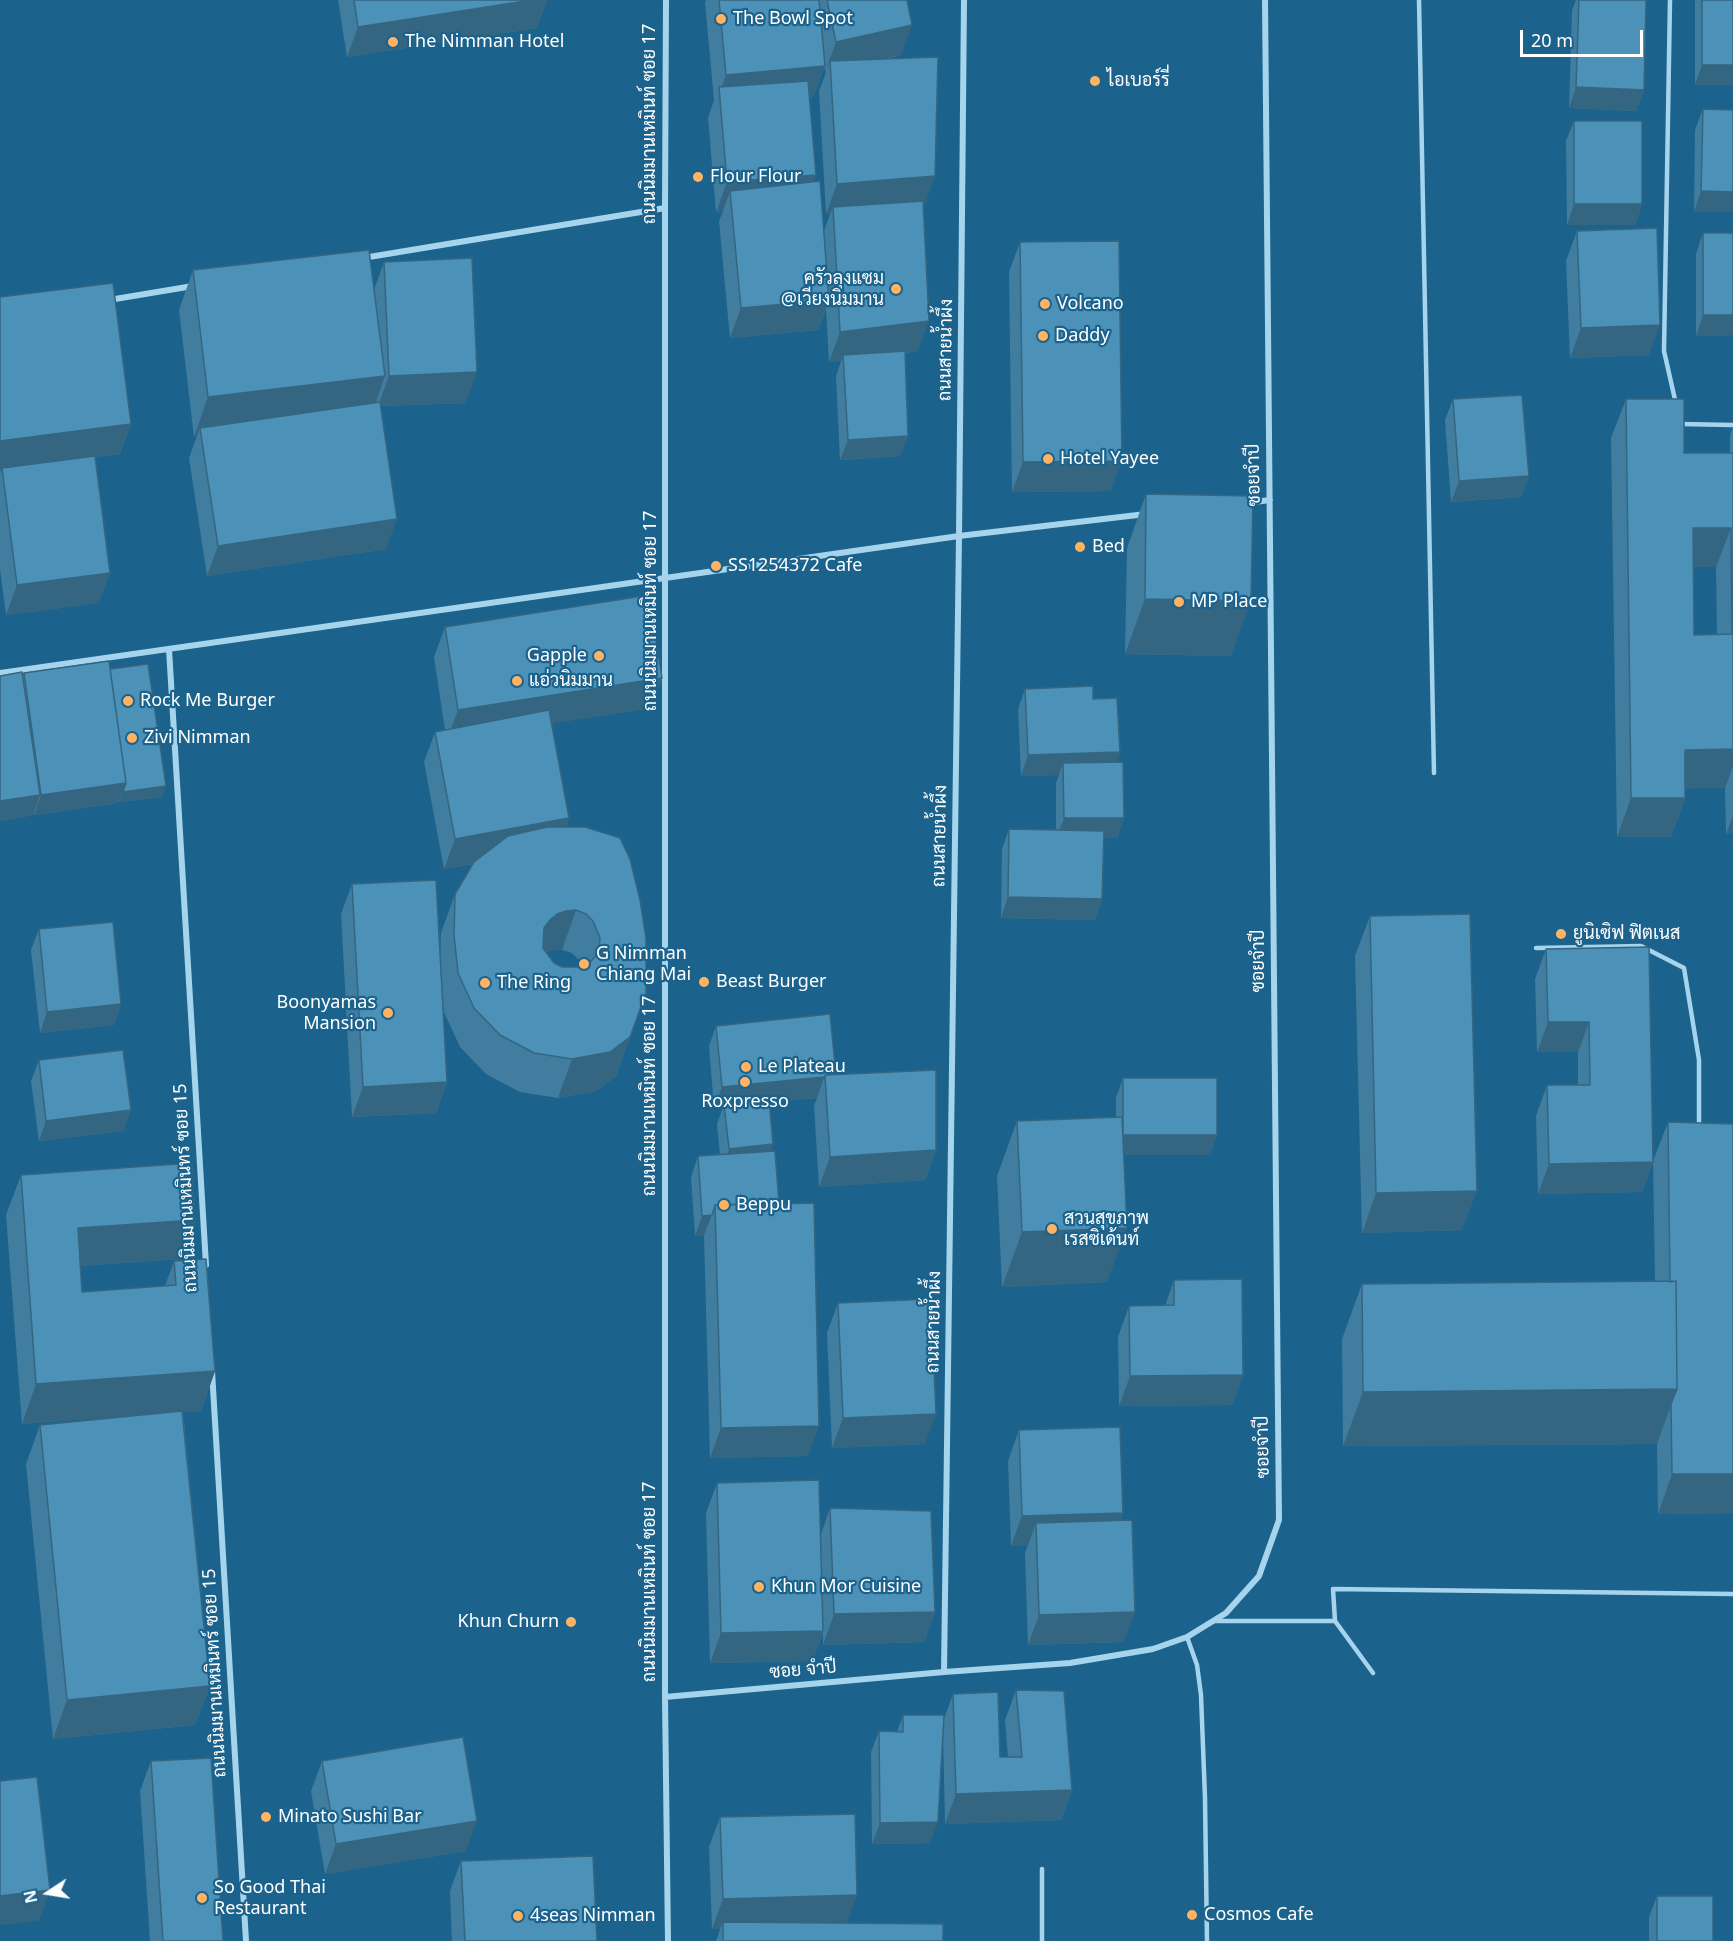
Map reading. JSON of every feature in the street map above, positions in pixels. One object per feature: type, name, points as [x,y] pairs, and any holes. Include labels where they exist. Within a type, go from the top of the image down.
[{"type":"street","name":"ถนนนิมมานเหมินท์ ซอย 17","points":[[666,0],[665,1697],[668,1941]]},
{"type":"street","name":"ถนนสายน้ำผึ้ง","points":[[944,1672],[964,0]]},
{"type":"street","name":"ซอยจำปี","points":[[944,1672],[1070,1663],[1154,1649],[1187,1637],[1226,1613],[1260,1576],[1279,1520],[1265,0]]},
{"type":"street","points":[[350,260],[665,208]]},
{"type":"street","points":[[105,301],[198,285]]},
{"type":"street","points":[[1234,504],[1270,500]]},
{"type":"street","points":[[0,673],[959,536],[1152,514]]},
{"type":"street","name":"ถนนนิมมานเหมินทร์ ซอย 15","points":[[169,649],[206,1271]]},
{"type":"street","name":"ถนนนิมมานเหมินทร์ ซอย 15","points":[[212,1367],[246,1941]]},
{"type":"street","name":"ซอย จำปี","points":[[665,1697],[944,1672]]},
{"type":"lane","points":[[1419,0],[1434,773]]},
{"type":"lane","points":[[1670,0],[1664,351],[1680,426],[1733,425]]},
{"type":"lane","points":[[1536,948],[1641,946],[1684,968],[1699,1060],[1699,1136]]},
{"type":"lane","points":[[1373,1673],[1335,1621],[1333,1589],[1733,1594]]},
{"type":"lane","points":[[1213,1621],[1335,1621]]},
{"type":"lane","points":[[1187,1637],[1197,1665],[1201,1695],[1207,1941]]},
{"type":"lane","points":[[1042,1869],[1042,1941]]},
{"type":"building","points":[[354,0],[532,0],[358,27]]},
{"type":"building","points":[[719,0],[819,0],[825,66],[726,75]]},
{"type":"building","points":[[827,0],[907,0],[912,25],[836,42]]},
{"type":"building","points":[[1579,0],[1646,0],[1644,90],[1576,87]]},
{"type":"building","points":[[1702,0],[1733,0],[1733,65],[1702,65]]},
{"type":"building","points":[[938,57],[935,176],[837,184],[830,61]]},
{"type":"building","points":[[808,81],[816,175],[727,182],[719,87]]},
{"type":"building","points":[[1703,109],[1733,110],[1733,192],[1701,191]]},
{"type":"building","points":[[1574,121],[1642,121],[1642,204],[1574,204]]},
{"type":"building","points":[[820,181],[829,300],[741,308],[730,191]]},
{"type":"building","points":[[923,201],[929,321],[840,332],[833,207]]},
{"type":"building","points":[[1657,228],[1660,325],[1581,328],[1577,231]]},
{"type":"building","points":[[1703,233],[1733,233],[1733,315],[1703,315]]},
{"type":"building","points":[[1119,241],[1122,461],[1023,462],[1020,242]]},
{"type":"building","points":[[369,250],[385,376],[208,397],[193,270]]},
{"type":"building","points":[[472,258],[477,372],[389,376],[384,262]]},
{"type":"building","points":[[113,283],[131,424],[0,441],[0,297]]},
{"type":"building","points":[[905,351],[908,436],[848,440],[843,355]]},
{"type":"building","points":[[1522,395],[1529,476],[1459,481],[1453,399]]},
{"type":"building","points":[[1626,399],[1684,399],[1684,453],[1733,453],[1733,749],[1685,750],[1685,798],[1631,798]],"holes":[[[1693,528],[1731,528],[1732,634],[1694,635]]]},
{"type":"building","points":[[380,402],[397,519],[218,546],[200,428]]},
{"type":"building","points":[[95,456],[110,573],[17,585],[2,468]]},
{"type":"building","points":[[1146,494],[1253,496],[1251,601],[1145,599]]},
{"type":"building","points":[[649,595],[662,678],[458,710],[445,627]]},
{"type":"building","points":[[109,661],[126,783],[41,795],[24,673]]},
{"type":"building","name":"Zivi Nimman","points":[[148,664],[166,786],[123,792],[126,783],[110,669]]},
{"type":"building","points":[[22,672],[40,795],[0,801],[0,676]]},
{"type":"building","points":[[1093,686],[1093,699],[1117,698],[1120,752],[1028,755],[1025,689]]},
{"type":"building","points":[[549,710],[569,818],[455,839],[435,732]]},
{"type":"building","points":[[1123,762],[1124,818],[1064,818],[1063,763]]},
{"type":"building","name":"The Ring","points":[[547,827],[585,827],[620,838],[630,859],[646,939],[646,993],[630,1037],[610,1052],[572,1059],[534,1053],[500,1035],[474,1008],[458,973],[454,935],[455,894],[474,862],[508,836]],"holes":[[[576,910],[586,914],[593,921],[600,938],[599,949],[595,957],[588,964],[580,967],[562,967],[554,963],[543,948],[544,928],[557,914]]]},
{"type":"building","points":[[1009,829],[1104,831],[1102,899],[1008,897]]},
{"type":"building","name":"Boonyamas Mansion","points":[[436,880],[447,1082],[363,1087],[352,884]]},
{"type":"building","points":[[1470,914],[1477,1191],[1376,1193],[1370,916]]},
{"type":"building","points":[[113,922],[121,1004],[47,1012],[39,929]]},
{"type":"building","points":[[1649,947],[1653,1162],[1549,1164],[1547,1085],[1590,1085],[1589,1022],[1548,1022],[1546,949]]},
{"type":"building","points":[[830,1014],[836,1074],[722,1087],[716,1026]]},
{"type":"building","points":[[123,1050],[131,1110],[46,1121],[39,1060]]},
{"type":"building","points":[[936,1070],[936,1150],[830,1157],[825,1075]]},
{"type":"building","points":[[1123,1078],[1217,1078],[1217,1135],[1123,1135]]},
{"type":"building","points":[[769,1099],[773,1144],[729,1149],[724,1104]]},
{"type":"building","points":[[1122,1117],[1127,1228],[1022,1232],[1017,1121]]},
{"type":"building","points":[[1668,1122],[1733,1124],[1733,1474],[1672,1474],[1671,1404],[1677,1389],[1676,1281],[1670,1282]]},
{"type":"building","points":[[775,1151],[779,1203],[715,1205],[712,1215],[702,1216],[698,1156]]},
{"type":"building","points":[[192,1163],[195,1220],[78,1228],[82,1292],[176,1285],[174,1261],[206,1259],[215,1371],[36,1384],[21,1175]]},
{"type":"building","points":[[814,1203],[819,1426],[721,1428],[715,1205]]},
{"type":"building","points":[[1242,1279],[1243,1375],[1130,1376],[1129,1306],[1174,1305],[1174,1280]]},
{"type":"building","points":[[1676,1281],[1677,1389],[1363,1392],[1362,1284]]},
{"type":"building","points":[[931,1299],[936,1414],[843,1418],[838,1303]]},
{"type":"building","points":[[182,1411],[210,1686],[67,1700],[40,1425]]},
{"type":"building","points":[[1120,1427],[1123,1513],[1022,1516],[1019,1430]]},
{"type":"building","name":"Khun Mor Cuisine","points":[[819,1480],[823,1631],[721,1633],[717,1483]]},
{"type":"building","points":[[830,1508],[931,1511],[935,1612],[834,1614]]},
{"type":"building","points":[[1132,1520],[1135,1612],[1039,1615],[1036,1523]]},
{"type":"building","points":[[1016,1690],[1064,1691],[1072,1790],[956,1794],[953,1694],[998,1692],[1000,1757],[1022,1757]]},
{"type":"building","points":[[903,1715],[944,1715],[938,1822],[880,1823],[879,1731],[903,1732]]},
{"type":"building","points":[[463,1737],[477,1821],[336,1844],[322,1761]]},
{"type":"building","points":[[211,1758],[223,1941],[163,1941],[151,1761]]},
{"type":"building","points":[[37,1777],[50,1890],[0,1896],[0,1781]]},
{"type":"building","points":[[855,1814],[857,1895],[723,1899],[720,1817]]},
{"type":"building","points":[[593,1856],[597,1941],[465,1941],[461,1861]]},
{"type":"building","points":[[1657,1896],[1713,1896],[1713,1941],[1657,1941]]},
{"type":"building","points":[[723,1922],[943,1924],[943,1941],[723,1941]]},
{"type":"place","name":"The Bowl Spot","points":[[721,19]]},
{"type":"place","name":"The Nimman Hotel","points":[[393,42]]},
{"type":"place","name":"ไอเบอร์รี่","points":[[1095,81]]},
{"type":"place","name":"Flour Flour","points":[[698,177]]},
{"type":"place","name":"ครัวลุงแซม @เวียงนิมมาน","points":[[896,289]]},
{"type":"place","name":"Volcano","points":[[1045,304]]},
{"type":"place","name":"Daddy","points":[[1043,336]]},
{"type":"place","name":"Hotel Yayee","points":[[1048,459]]},
{"type":"place","name":"Bed","points":[[1080,547]]},
{"type":"place","name":"SS1254372 Cafe","points":[[716,566]]},
{"type":"place","name":"MP Place","points":[[1179,602]]},
{"type":"place","name":"Gapple","points":[[599,656]]},
{"type":"place","name":"แอ่วนิมมาน","points":[[517,681]]},
{"type":"place","name":"Rock Me Burger","points":[[128,701]]},
{"type":"place","name":"Zivi Nimman","points":[[132,738]]},
{"type":"place","name":"ยูนิเซิฟ ฟิตเนส","points":[[1561,934]]},
{"type":"place","name":"G Nimman Chiang Mai","points":[[584,964]]},
{"type":"place","name":"Beast Burger","points":[[704,982]]},
{"type":"place","name":"The Ring","points":[[485,983]]},
{"type":"place","name":"Boonyamas Mansion","points":[[388,1013]]},
{"type":"place","name":"Le Plateau","points":[[746,1067]]},
{"type":"place","name":"Roxpresso","points":[[745,1082]]},
{"type":"place","name":"Beppu","points":[[724,1205]]},
{"type":"place","name":"สวนสุขภาพ เรสซิเด้นท์","points":[[1052,1229]]},
{"type":"place","name":"Khun Mor Cuisine","points":[[759,1587]]},
{"type":"place","name":"Khun Churn","points":[[571,1622]]},
{"type":"place","name":"Minato Sushi Bar","points":[[266,1817]]},
{"type":"place","name":"So Good Thai Restaurant","points":[[202,1898]]},
{"type":"place","name":"Cosmos Cafe","points":[[1192,1915]]},
{"type":"place","name":"4seas Nimman","points":[[518,1916]]}]
